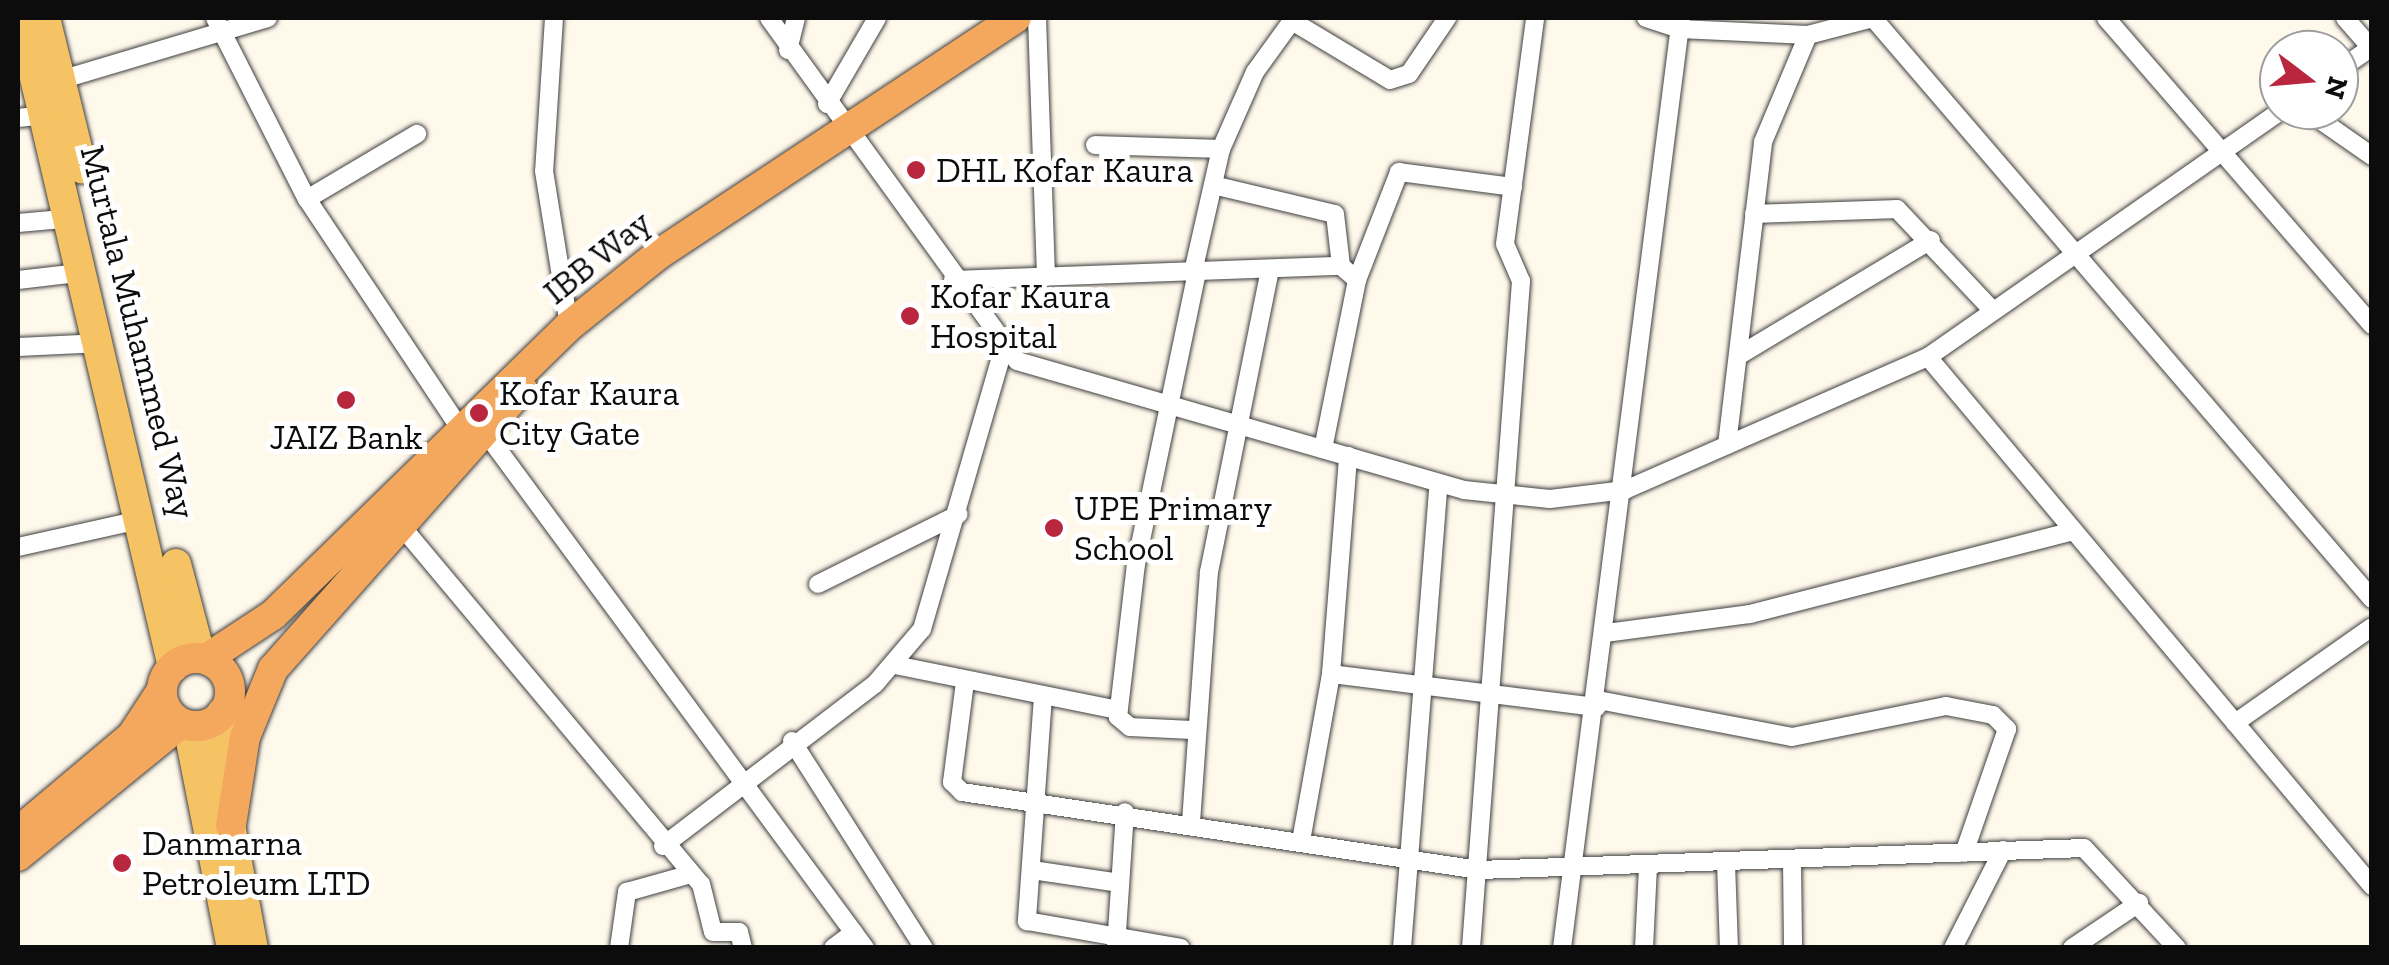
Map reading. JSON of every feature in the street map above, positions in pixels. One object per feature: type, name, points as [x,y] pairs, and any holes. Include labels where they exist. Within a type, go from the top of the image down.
[{"type":"highway","name":"IBB Way","points":[[185,668],[273,615],[474,433],[569,326],[835,114],[1016,18]]},
{"type":"highway","points":[[231,824],[245,737],[274,669],[404,528],[474,433]]},
{"type":"highway","name":"IBB Way","points":[[226,699],[273,615]]},
{"type":"highway","points":[[18,856],[184,724],[226,699],[185,668]]},
{"type":"highway","points":[[184,724],[185,668]]},
{"type":"highway","points":[[18,832],[132,736],[185,668]]},
{"type":"main road","name":"Murtala Muhammed Way","points":[[31,26],[60,80],[185,668]]},
{"type":"main road","name":"Murtala Muhammed Way","points":[[31,26],[32,117],[75,218],[145,519],[185,668]]},
{"type":"main road","points":[[226,699],[218,760],[252,948]]},
{"type":"main road","points":[[184,724],[232,948]]},
{"type":"street","points":[[60,80],[218,23],[268,18]]},
{"type":"street","points":[[554,18],[544,171],[569,326]]},
{"type":"street","points":[[768,18],[1003,351],[1165,404],[1439,483],[1503,494],[1625,490],[1928,357],[2259,126]]},
{"type":"street","points":[[788,50],[796,18]]},
{"type":"street","points":[[835,114],[877,18]]},
{"type":"street","points":[[1037,18],[1046,277]]},
{"type":"street","points":[[1192,730],[1130,727],[1119,710],[1165,404],[1221,149],[1255,72],[1293,19],[1390,80],[1409,74],[1447,18]]},
{"type":"street","points":[[1470,948],[1522,281],[1505,244],[1535,18]]},
{"type":"street","points":[[1646,18],[1808,34],[1873,18],[2372,598]]},
{"type":"street","points":[[2106,18],[2372,324]]},
{"type":"street","points":[[2344,18],[2371,48]]},
{"type":"street","points":[[218,23],[307,199],[474,433],[859,940],[833,948]]},
{"type":"street","points":[[1562,948],[1625,490],[1681,23]]},
{"type":"street","points":[[1727,445],[1762,142],[1808,34]]},
{"type":"street","points":[[2335,130],[2372,156]]},
{"type":"street","points":[[307,199],[417,134]]},
{"type":"street","points":[[1095,144],[1221,149]]},
{"type":"street","points":[[1322,449],[1357,280],[1398,172],[1512,187]]},
{"type":"street","points":[[1213,185],[1336,214],[1341,266],[1357,280]]},
{"type":"street","points":[[1754,214],[1898,209],[1993,312]]},
{"type":"street","points":[[18,223],[75,218]]},
{"type":"street","points":[[1738,356],[1930,240]]},
{"type":"street","points":[[953,280],[1341,266]]},
{"type":"street","points":[[1192,822],[1192,730],[1236,424],[1270,269]]},
{"type":"street","points":[[18,280],[86,272]]},
{"type":"street","points":[[18,347],[102,343]]},
{"type":"street","points":[[663,846],[740,779],[869,688],[895,665],[935,598],[1003,351]]},
{"type":"street","points":[[1928,357],[2372,886]]},
{"type":"street","points":[[1300,841],[1331,674],[1348,456]]},
{"type":"street","points":[[1402,948],[1413,860],[1439,483]]},
{"type":"street","points":[[818,584],[959,514]]},
{"type":"street","points":[[18,548],[145,519]]},
{"type":"street","points":[[404,528],[663,846],[691,874],[707,895],[713,932],[739,932],[743,948]]},
{"type":"street","points":[[1606,633],[1750,614],[2074,532]]},
{"type":"street","points":[[2234,723],[2372,626]]},
{"type":"street","points":[[895,665],[1119,710]]},
{"type":"street","points":[[1331,674],[1488,696],[1597,703],[1792,737],[1946,706],[1994,714],[2007,729],[1964,852]]},
{"type":"street","points":[[965,682],[952,782],[962,792],[1192,822],[1479,870],[1792,862],[2009,850],[2094,851],[2177,948]]},
{"type":"street","points":[[1043,696],[1032,927],[1116,944],[1181,948]]},
{"type":"street","points":[[792,741],[924,948]]},
{"type":"street","points":[[1116,944],[1125,812]]},
{"type":"street","points":[[1953,948],[2009,850]]},
{"type":"street","points":[[1792,862],[1793,948]]},
{"type":"street","points":[[1726,864],[1729,948]]},
{"type":"street","points":[[1644,948],[1648,865]]},
{"type":"street","points":[[1032,870],[1120,883]]},
{"type":"street","points":[[619,948],[627,892],[691,874]]},
{"type":"street","points":[[2072,948],[2139,903]]},
{"type":"place","name":"DHL Kofar Kaura","points":[[916,170]]},
{"type":"place","name":"Kofar Kaura Hospital","points":[[910,316]]},
{"type":"place","name":"JAIZ Bank","points":[[346,400]]},
{"type":"place","name":"Kofar Kaura City Gate","points":[[479,413]]},
{"type":"place","name":"UPE Primary School","points":[[1054,528]]},
{"type":"place","name":"Danmarna Petroleum LTD","points":[[122,863]]}]
